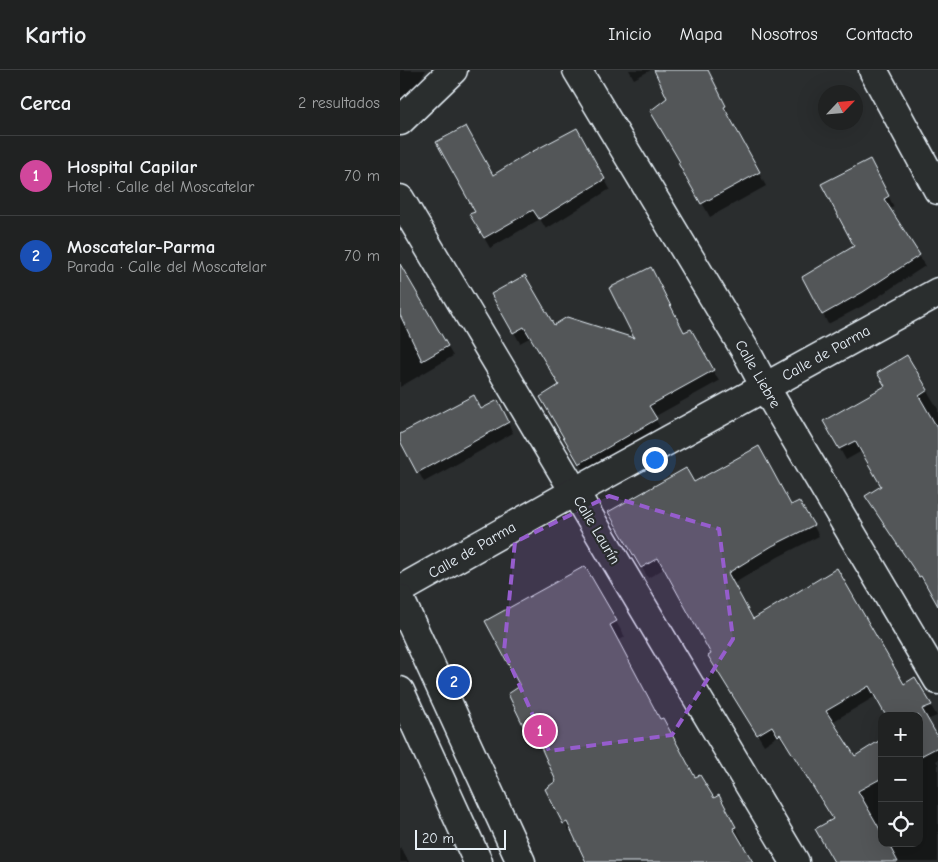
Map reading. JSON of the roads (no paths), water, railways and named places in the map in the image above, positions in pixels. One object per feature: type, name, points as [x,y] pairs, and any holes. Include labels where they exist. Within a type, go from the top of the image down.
[{"type":"street","points":[[400,121],[453,70]]},
{"type":"street","name":"Calle Liebre","points":[[577,70],[748,355],[938,680]]},
{"type":"street","points":[[873,70],[938,190]]},
{"type":"street","name":"Calle Laurín","points":[[400,199],[795,862]]},
{"type":"street","name":"Calle de Parma","points":[[400,590],[938,292]]},
{"type":"street","points":[[400,599],[521,862]]},
{"type":"street","points":[[400,691],[478,862]]},
{"type":"place","name":"Moscatelar-Parma","points":[[454,682]]},
{"type":"place","name":"Hospital Capilar","points":[[540,731]]}]
